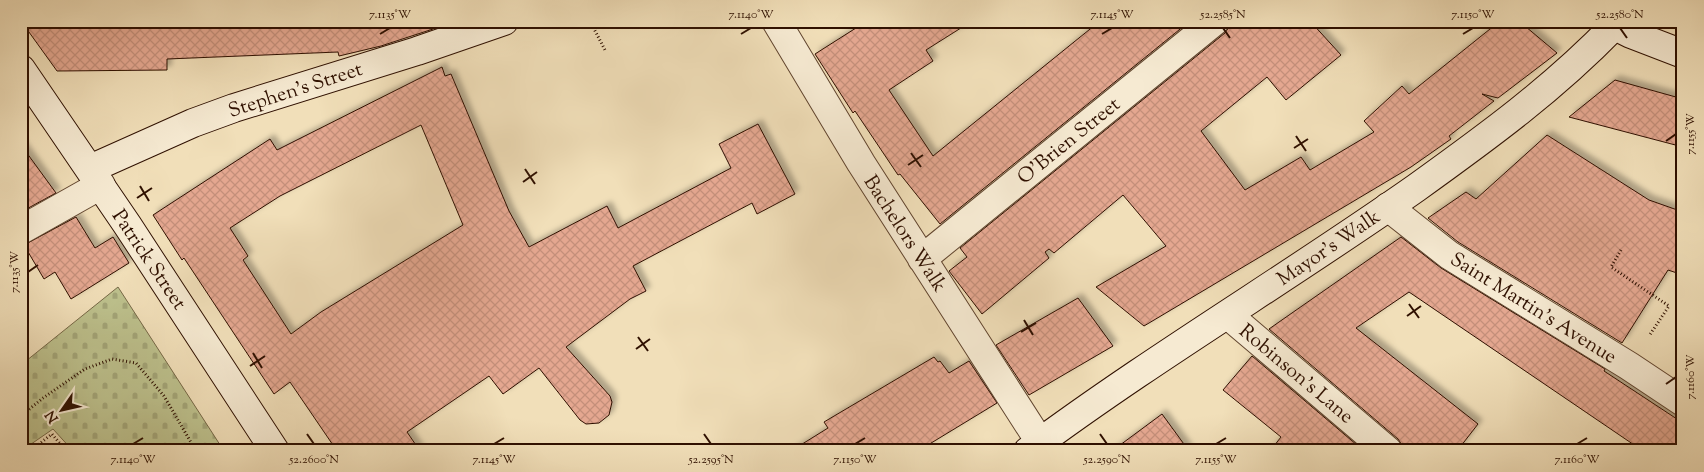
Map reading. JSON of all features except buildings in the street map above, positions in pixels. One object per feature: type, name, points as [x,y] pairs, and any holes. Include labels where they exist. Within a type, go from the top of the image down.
[{"type":"street","name":"Bachelors Walk","points":[[776,21],[861,164],[922,259],[1034,446]]},
{"type":"street","name":"O'Brien Street","points":[[922,259],[1215,21]]},
{"type":"street","points":[[1613,23],[1683,54]]},
{"type":"street","name":"Mayor's Walk","points":[[1034,446],[1388,207],[1488,135],[1548,89],[1573,67],[1613,23]]},
{"type":"street","name":"Stephen's Street","points":[[21,230],[95,177],[193,123],[234,108],[417,51],[486,24]]},
{"type":"street","name":"Patrick Street","points":[[21,69],[95,177],[275,451]]},
{"type":"street","name":"Saint Martin's Avenue","points":[[1388,207],[1449,255],[1632,368],[1683,402]]},
{"type":"street","name":"Robinson's Lane","points":[[1228,315],[1388,451]]},
{"type":"path","points":[[590,21],[606,52]]},
{"type":"path","points":[[1621,250],[1610,267],[1669,306],[1632,368]]},
{"type":"path","points":[[21,416],[42,398],[85,369],[112,359],[136,364],[164,396],[196,451]]},
{"type":"path","points":[[30,451],[52,434],[66,451]]},
{"type":"green space","points":[[118,287],[224,451],[98,451],[92,443],[83,451],[73,451],[53,429],[21,451],[21,365]]}]
